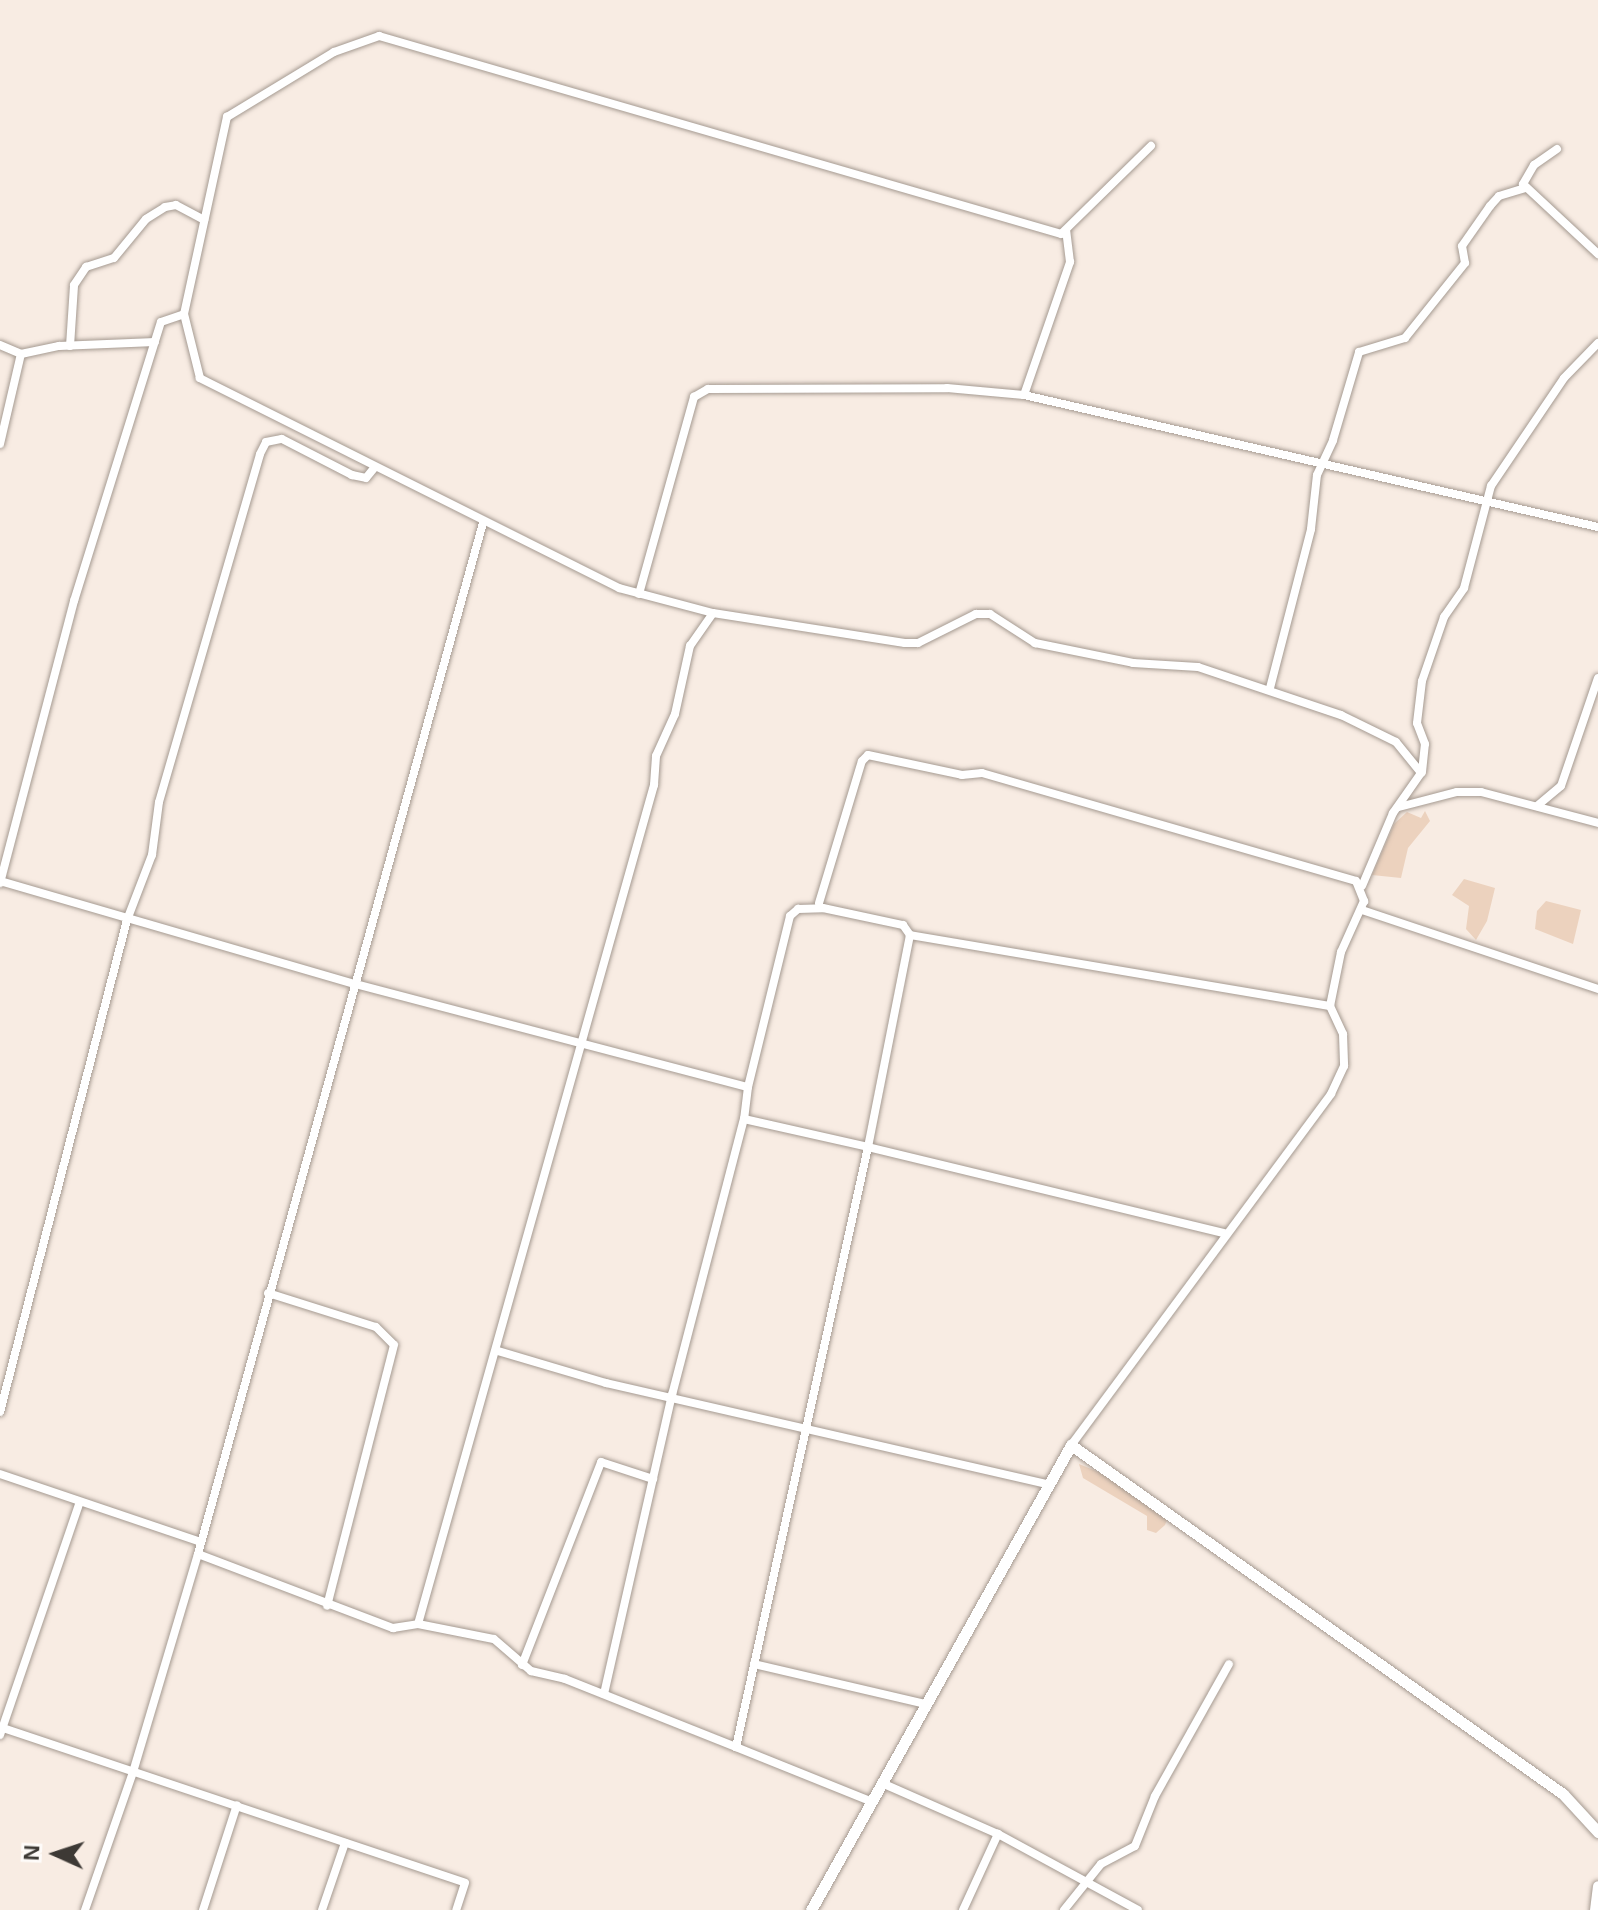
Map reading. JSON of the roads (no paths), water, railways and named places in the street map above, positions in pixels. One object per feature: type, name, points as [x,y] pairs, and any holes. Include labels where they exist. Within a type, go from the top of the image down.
[{"type":"street","points":[[1151,146],[1061,234],[379,36],[334,52],[227,117],[184,314],[200,378],[483,523],[639,594],[713,613],[905,643],[918,643],[976,614],[990,614],[1035,643],[1133,663],[1198,667],[1270,688],[1376,730],[1406,751],[1421,773]]},
{"type":"street","points":[[1557,149],[1534,165],[1524,178],[1525,188],[1598,254]]},
{"type":"street","points":[[1270,688],[1311,529],[1320,466],[1333,440],[1359,352],[1405,338],[1465,263],[1462,246],[1490,206],[1499,196],[1525,188]]},
{"type":"street","points":[[70,346],[74,285],[86,267],[114,258],[146,219],[165,207],[176,205],[204,220]]},
{"type":"street","points":[[1024,395],[1070,262],[1066,230]]},
{"type":"street","points":[[184,314],[161,322],[74,601],[0,882],[355,984],[748,1087]]},
{"type":"street","points":[[0,345],[21,354],[70,346],[155,342]]},
{"type":"street","points":[[811,1910],[1071,1445],[1224,1233],[1331,1094],[1344,1066],[1343,1034],[1330,1006],[1341,952],[1362,910],[1362,886],[1398,807],[1421,773],[1425,744],[1417,723],[1422,681],[1444,617],[1464,588],[1486,501],[1550,397],[1598,343]]},
{"type":"street","points":[[0,444],[21,354]]},
{"type":"street","points":[[639,594],[650,566],[656,518],[668,497],[697,392],[816,386],[1024,395],[1320,466],[1598,527]]},
{"type":"street","points":[[0,1412],[127,920],[152,855],[159,802],[266,442],[293,443],[360,477],[371,474],[375,467]]},
{"type":"street","points":[[85,1910],[133,1772],[198,1554],[483,523]]},
{"type":"street","points":[[418,1624],[498,1351],[690,646],[713,613]]},
{"type":"street","points":[[1537,806],[1560,789],[1598,678]]},
{"type":"street","points":[[819,903],[862,761],[868,755],[962,775],[982,773],[1362,886]]},
{"type":"street","points":[[1398,807],[1457,792],[1481,792],[1598,823]]},
{"type":"street","points":[[604,1694],[672,1395],[744,1119],[748,1087],[790,916],[798,909],[823,908],[903,925],[910,935],[1330,1006]]},
{"type":"street","points":[[1362,910],[1598,989]]},
{"type":"street","points":[[736,1747],[868,1147],[910,935]]},
{"type":"street","points":[[744,1119],[1224,1233]]},
{"type":"street","points":[[268,1293],[376,1327],[394,1345],[327,1606]]},
{"type":"street","points":[[498,1351],[606,1383],[672,1395],[1048,1484]]},
{"type":"street","points":[[1071,1445],[1563,1794],[1598,1832]]},
{"type":"street","points":[[522,1665],[601,1462],[653,1479]]},
{"type":"street","points":[[0,1474],[201,1542]]},
{"type":"street","points":[[80,1502],[1,1730],[237,1805],[465,1883],[456,1910]]},
{"type":"street","points":[[198,1554],[327,1606],[393,1628],[418,1624],[494,1639],[522,1665],[604,1694],[870,1801]]},
{"type":"street","points":[[754,1664],[926,1704]]},
{"type":"street","points":[[1064,1910],[1101,1864],[1135,1846],[1155,1796],[1229,1664]]},
{"type":"street","points":[[884,1784],[998,1834],[1086,1879],[1138,1910]]},
{"type":"street","points":[[203,1910],[237,1805]]},
{"type":"street","points":[[963,1910],[998,1834]]},
{"type":"street","points":[[322,1910],[345,1843]]},
{"type":"street","points":[[1595,1910],[1598,1886]]}]
